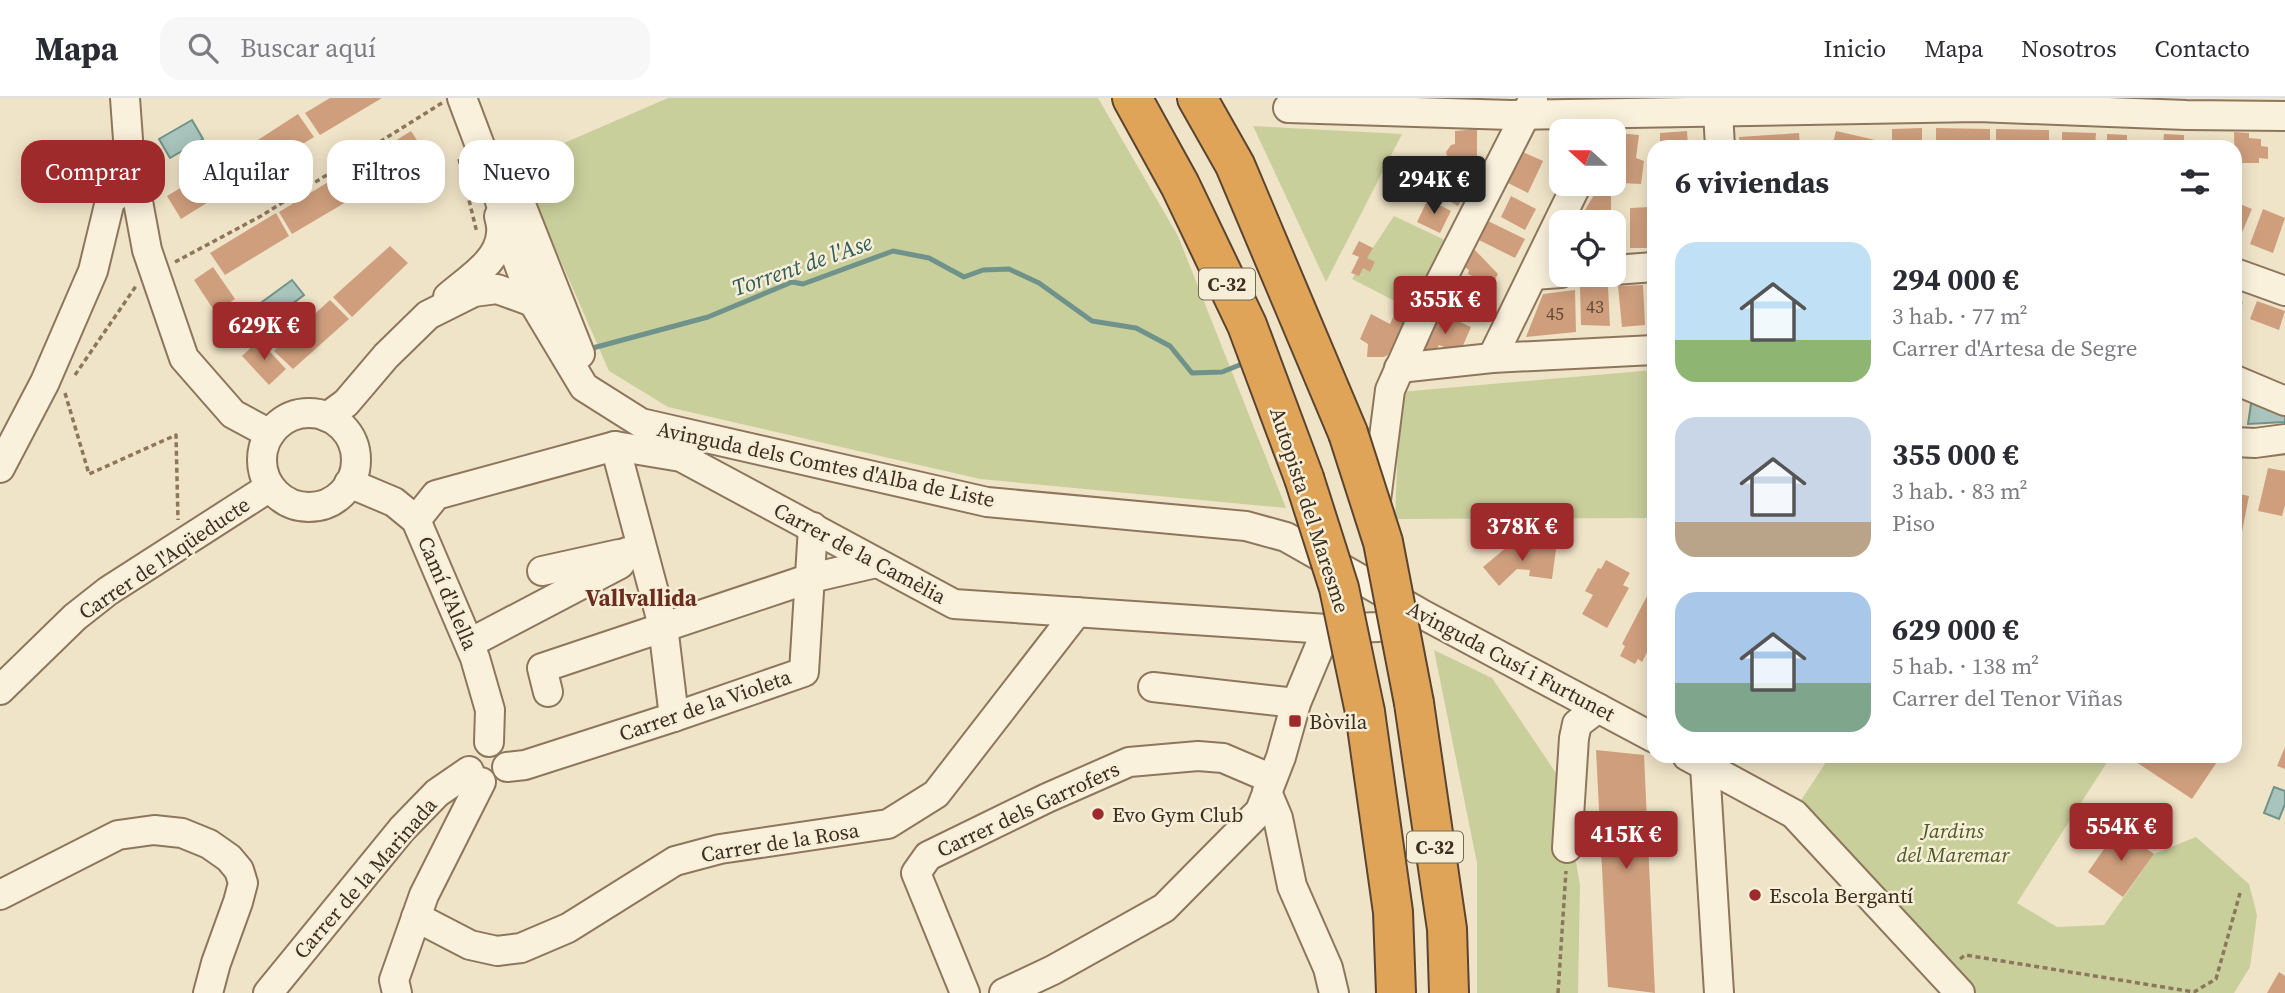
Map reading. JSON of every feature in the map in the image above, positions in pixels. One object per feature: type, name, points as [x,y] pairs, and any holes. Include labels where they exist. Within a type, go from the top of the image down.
[{"type":"highway","name":"Autopista del Maresme","points":[[1132,98],[1180,185],[1247,325],[1304,478],[1339,589],[1365,712],[1393,912],[1396,993]]},
{"type":"highway","name":"C-32","points":[[1197,98],[1235,165],[1348,433],[1383,542],[1414,702],[1447,929],[1449,993]]},
{"type":"street","points":[[125,98],[128,140]]},
{"type":"street","points":[[479,98],[578,351]]},
{"type":"street","points":[[449,103],[469,140]]},
{"type":"street","points":[[1369,584],[1390,390],[1530,106]]},
{"type":"street","points":[[1288,108],[1530,106],[1612,114],[1978,107],[2285,116]]},
{"type":"street","points":[[1718,111],[1720,140]]},
{"type":"street","points":[[493,133],[490,149],[526,242],[526,256],[520,262]]},
{"type":"street","points":[[1492,358],[1571,196]]},
{"type":"street","points":[[0,468],[45,382],[93,271],[110,203]]},
{"type":"street","points":[[138,203],[147,250],[184,358],[233,414],[270,434]]},
{"type":"street","points":[[428,315],[474,292],[498,247],[501,233],[498,203]]},
{"type":"street","points":[[501,203],[520,262]]},
{"type":"street","points":[[327,417],[346,403],[386,356],[428,315],[487,266],[506,257],[534,269],[551,309],[610,404]]},
{"type":"street","name":"Avinguda dels Comtes d'Alba de Liste","points":[[520,262],[533,302],[584,387],[641,423],[987,502],[1246,526],[1286,537],[1369,584]]},
{"type":"street","points":[[487,266],[533,302]]},
{"type":"street","points":[[1626,269],[1647,268]]},
{"type":"street","points":[[1533,275],[1549,274]]},
{"type":"street","points":[[2242,276],[2285,291]]},
{"type":"street","points":[[1399,368],[1492,358],[1647,350]]},
{"type":"street","points":[[2242,383],[2285,401]]},
{"type":"street","points":[[312,413],[327,417],[339,424],[348,434],[356,460],[354,474],[337,498],[323,505],[294,505],[281,498],[270,487],[264,474],[264,447],[270,434],[281,422],[296,415],[312,413]]},
{"type":"street","points":[[2242,442],[2285,439]]},
{"type":"street","points":[[416,520],[436,495],[615,446],[634,551],[663,626],[674,717]]},
{"type":"street","name":"Carrer de la Camèlia","points":[[615,446],[681,457],[954,604],[1327,629],[1378,627],[1420,613]]},
{"type":"street","name":"Camí d'Alella","points":[[349,483],[394,502],[416,520],[470,643],[491,710],[489,743]]},
{"type":"street","name":"Carrer de l'Aqüeducte","points":[[0,690],[75,617],[108,591],[270,487]]},
{"type":"street","name":"Carrer de la Violeta","points":[[507,766],[525,765],[804,671],[813,527]]},
{"type":"street","points":[[470,643],[559,576],[634,551]]},
{"type":"street","points":[[548,692],[542,668],[811,578],[876,563]]},
{"type":"street","name":"Avinguda Cusí i Furtunet","points":[[1369,584],[1537,685],[1598,708],[1647,734]]},
{"type":"street","name":"Carrer de la Rosa","points":[[416,917],[470,945],[497,951],[521,948],[568,928],[675,861],[720,849],[888,824],[936,794],[1077,612]]},
{"type":"street","points":[[1004,993],[1053,970],[1164,908],[1260,811],[1281,757],[1296,703],[1327,629]]},
{"type":"street","points":[[1153,687],[1296,703]]},
{"type":"street","points":[[1567,848],[1577,724],[1598,708]]},
{"type":"street","points":[[482,743],[495,744],[503,750],[508,761],[507,766],[499,779],[491,783],[475,776],[467,757],[482,743]]},
{"type":"street","name":"Carrer dels Garrofers","points":[[965,993],[916,873],[928,856],[1047,798],[1129,762],[1198,756],[1223,758],[1270,785]]},
{"type":"street","points":[[1696,763],[1709,825],[1719,993]]},
{"type":"street","points":[[1700,763],[1794,814],[1952,984]]},
{"type":"street","points":[[397,993],[394,980],[416,917],[475,776]]},
{"type":"street","name":"Carrer de la Marinada","points":[[268,993],[402,829],[437,793],[475,776]]},
{"type":"street","points":[[1270,785],[1292,886],[1328,968],[1334,993]]},
{"type":"street","points":[[0,895],[118,835],[154,830],[182,833],[209,844],[229,858],[239,870],[243,883],[208,993]]},
{"type":"path","points":[[72,379],[139,282],[261,216],[449,103]]},
{"type":"path","points":[[457,153],[487,266]]},
{"type":"path","points":[[64,390],[89,474],[176,435],[178,530],[181,544]]},
{"type":"path","points":[[1558,993],[1567,848]]},
{"type":"path","points":[[1952,984],[1965,955],[2194,992],[2216,979],[2240,893]]},
{"type":"green space","points":[[668,98],[1098,98],[1178,236],[1286,508],[980,479],[668,407],[609,371],[536,203],[574,203],[574,140],[571,140]]},
{"type":"green space","points":[[1253,126],[1402,134],[1326,282]]},
{"type":"green space","points":[[1394,216],[1449,242],[1414,311],[1352,279]]},
{"type":"green space","points":[[1647,371],[1647,518],[1395,519],[1400,392]]},
{"type":"green space","points":[[1434,650],[1492,678],[1562,782],[1580,885],[1578,993],[1477,993],[1477,863]]},
{"type":"green space","name":"Jardins del Maremar","points":[[1825,763],[2107,763],[2017,903],[2057,927],[2104,925],[2154,854],[2196,837],[2249,884],[2257,915],[2250,967],[2234,993],[1975,993],[1798,805]]},
{"type":"water","points":[[192,120],[203,139],[179,140],[179,153],[170,158],[165,149],[165,140],[159,139]]},
{"type":"water","points":[[292,280],[304,295],[273,318],[262,302]]},
{"type":"water","points":[[2252,397],[2285,413],[2285,422],[2248,424]]},
{"type":"water","points":[[2274,787],[2285,791],[2285,804],[2279,819],[2264,813]]},
{"type":"building","points":[[330,98],[382,98],[320,135],[305,113]]},
{"type":"building","points":[[298,114],[314,137],[309,140],[258,140]]},
{"type":"building","points":[[1922,128],[1922,140],[1892,140],[1892,129]]},
{"type":"building","points":[[1936,128],[1990,129],[1990,140],[1936,140]]},
{"type":"building","points":[[1477,129],[1477,174],[1455,173],[1456,161],[1448,158],[1446,152],[1455,144],[1455,131]]},
{"type":"building","points":[[1996,129],[2049,130],[2049,140],[1996,140]]},
{"type":"building","points":[[411,131],[417,140],[397,140]]},
{"type":"building","points":[[1687,131],[1688,140],[1660,140],[1660,133]]},
{"type":"building","points":[[1836,131],[1875,140],[1834,140]]},
{"type":"building","points":[[2062,132],[2096,133],[2096,140],[2062,140]]},
{"type":"building","points":[[2234,132],[2249,133],[2249,138],[2261,139],[2261,146],[2268,147],[2268,159],[2259,158],[2259,163],[2242,163],[2242,140],[2234,140]]},
{"type":"building","points":[[1799,133],[1800,140],[1739,140],[1739,137]]},
{"type":"building","points":[[1626,134],[1639,135],[1636,158],[1644,161],[1641,184],[1626,183]]},
{"type":"building","points":[[2107,134],[2127,135],[2127,140],[2107,140]]},
{"type":"building","points":[[2164,134],[2184,135],[2184,140],[2164,140]]},
{"type":"building","points":[[1523,152],[1543,161],[1528,193],[1508,183]]},
{"type":"building","points":[[1434,167],[1469,186],[1458,206],[1424,187]]},
{"type":"building","points":[[327,183],[327,203],[344,203],[292,234],[279,212],[294,203],[313,203],[313,191]]},
{"type":"building","points":[[179,189],[179,203],[207,203],[181,219],[167,196]]},
{"type":"building","points":[[1511,196],[1536,209],[1525,230],[1501,217]]},
{"type":"building","points":[[1593,196],[1611,196],[1611,210],[1585,210]]},
{"type":"building","points":[[1428,199],[1451,211],[1440,233],[1417,222]]},
{"type":"building","points":[[2242,205],[2252,209],[2242,232]]},
{"type":"building","points":[[1647,207],[1647,248],[1630,248],[1630,208]]},
{"type":"building","points":[[2263,209],[2285,218],[2273,253],[2250,244]]},
{"type":"building","points":[[276,213],[289,236],[225,275],[210,253]]},
{"type":"building","points":[[1488,221],[1525,239],[1515,258],[1479,240]]},
{"type":"building","points":[[1359,241],[1373,248],[1367,258],[1375,262],[1370,272],[1363,268],[1359,276],[1351,273],[1359,257],[1352,254]]},
{"type":"building","points":[[390,246],[408,263],[352,317],[333,297]]},
{"type":"building","points":[[1472,247],[1498,274],[1492,285],[1468,274],[1469,270],[1462,265]]},
{"type":"building","points":[[213,267],[235,299],[215,312],[194,280]]},
{"type":"building","points":[[1468,277],[1496,291],[1484,316],[1454,301]]},
{"type":"building","points":[[1643,285],[1645,325],[1622,327],[1618,287]]},
{"type":"building","points":[[1580,287],[1608,287],[1610,326],[1581,325]]},
{"type":"building","points":[[1575,290],[1576,332],[1526,337],[1543,294]]},
{"type":"building","points":[[330,300],[349,319],[293,369],[274,351]]},
{"type":"building","points":[[2257,301],[2285,311],[2279,330],[2250,319]]},
{"type":"building","points":[[1399,305],[1411,311],[1388,355],[1367,357],[1368,344],[1360,339],[1371,314],[1390,324]]},
{"type":"building","points":[[1440,313],[1471,327],[1461,350],[1457,352],[1439,345],[1435,353],[1413,352],[1420,338],[1428,340]]},
{"type":"building","points":[[259,340],[286,369],[269,385],[242,356]]},
{"type":"building","points":[[2268,468],[2285,471],[2285,505],[2282,516],[2258,511]]},
{"type":"building","points":[[2242,494],[2249,496],[2242,532]]},
{"type":"building","points":[[1508,546],[1556,549],[1552,579],[1529,576],[1530,570],[1517,569],[1499,586],[1483,567]]},
{"type":"building","points":[[1606,560],[1630,573],[1623,585],[1629,588],[1607,628],[1582,614],[1593,595],[1585,591],[1598,568],[1601,569]]},
{"type":"building","points":[[1647,596],[1647,652],[1642,662],[1638,659],[1635,664],[1620,656],[1625,646],[1622,644]]},
{"type":"building","points":[[2285,747],[2285,769],[2277,766]]},
{"type":"building","points":[[1596,750],[1644,755],[1655,993],[1608,987]]},
{"type":"building","points":[[2138,763],[2216,763],[2192,799]]},
{"type":"building","points":[[2118,829],[2154,854],[2123,897],[2088,872]]},
{"type":"building","points":[[2279,972],[2285,976],[2285,993],[2267,993]]},
{"type":"waterway","name":"Torrent de l'Ase","points":[[589,349],[708,317],[792,282],[803,284],[893,251],[929,258],[964,277],[983,270],[1009,269],[1039,283],[1092,321],[1136,328],[1170,346],[1192,373],[1222,372],[1242,364]]},
{"type":"place","name":"Bòvila","points":[[1295,721]]},
{"type":"place","name":"Evo Gym Club","points":[[1098,814]]},
{"type":"place","name":"Escola Bergantí","points":[[1755,895]]},
{"type":"district","name":"Vallvallida","points":[[641,598]]}]
